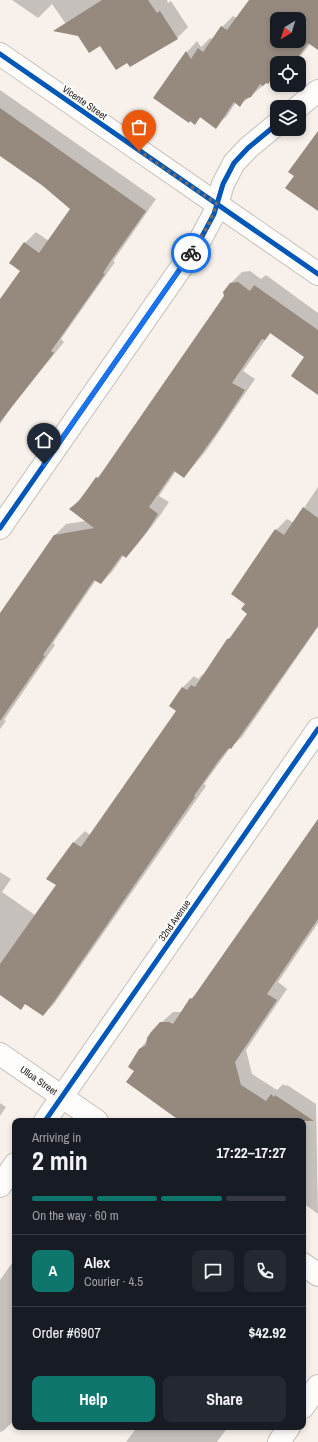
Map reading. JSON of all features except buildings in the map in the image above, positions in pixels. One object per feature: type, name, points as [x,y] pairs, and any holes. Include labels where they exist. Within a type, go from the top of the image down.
[{"type":"street","name":"Vicente Street","points":[[0,54],[318,274]]},
{"type":"street","points":[[306,101],[318,91]]},
{"type":"street","points":[[0,528],[199,242],[208,226],[227,174],[237,158],[270,130]]},
{"type":"street","name":"32nd Avenue","points":[[47,1118],[318,729]]},
{"type":"street","name":"Ulloa Street","points":[[0,1054],[93,1118]]},
{"type":"street","points":[[0,1186],[12,1168]]},
{"type":"street","points":[[306,1266],[318,1275]]},
{"type":"street","points":[[306,1403],[318,1386]]},
{"type":"street","points":[[279,1442],[287,1430]]},
{"type":"cycle path","points":[[0,54],[318,274]]},
{"type":"cycle path","points":[[0,528],[199,242],[214,214],[223,184],[234,163],[248,148],[270,130]]},
{"type":"cycle path","points":[[47,1118],[318,729]]},
{"type":"way so far","points":[[139,151],[217,204],[208,226],[191,253]]},
{"type":"route","points":[[44,464],[191,253]]}]
